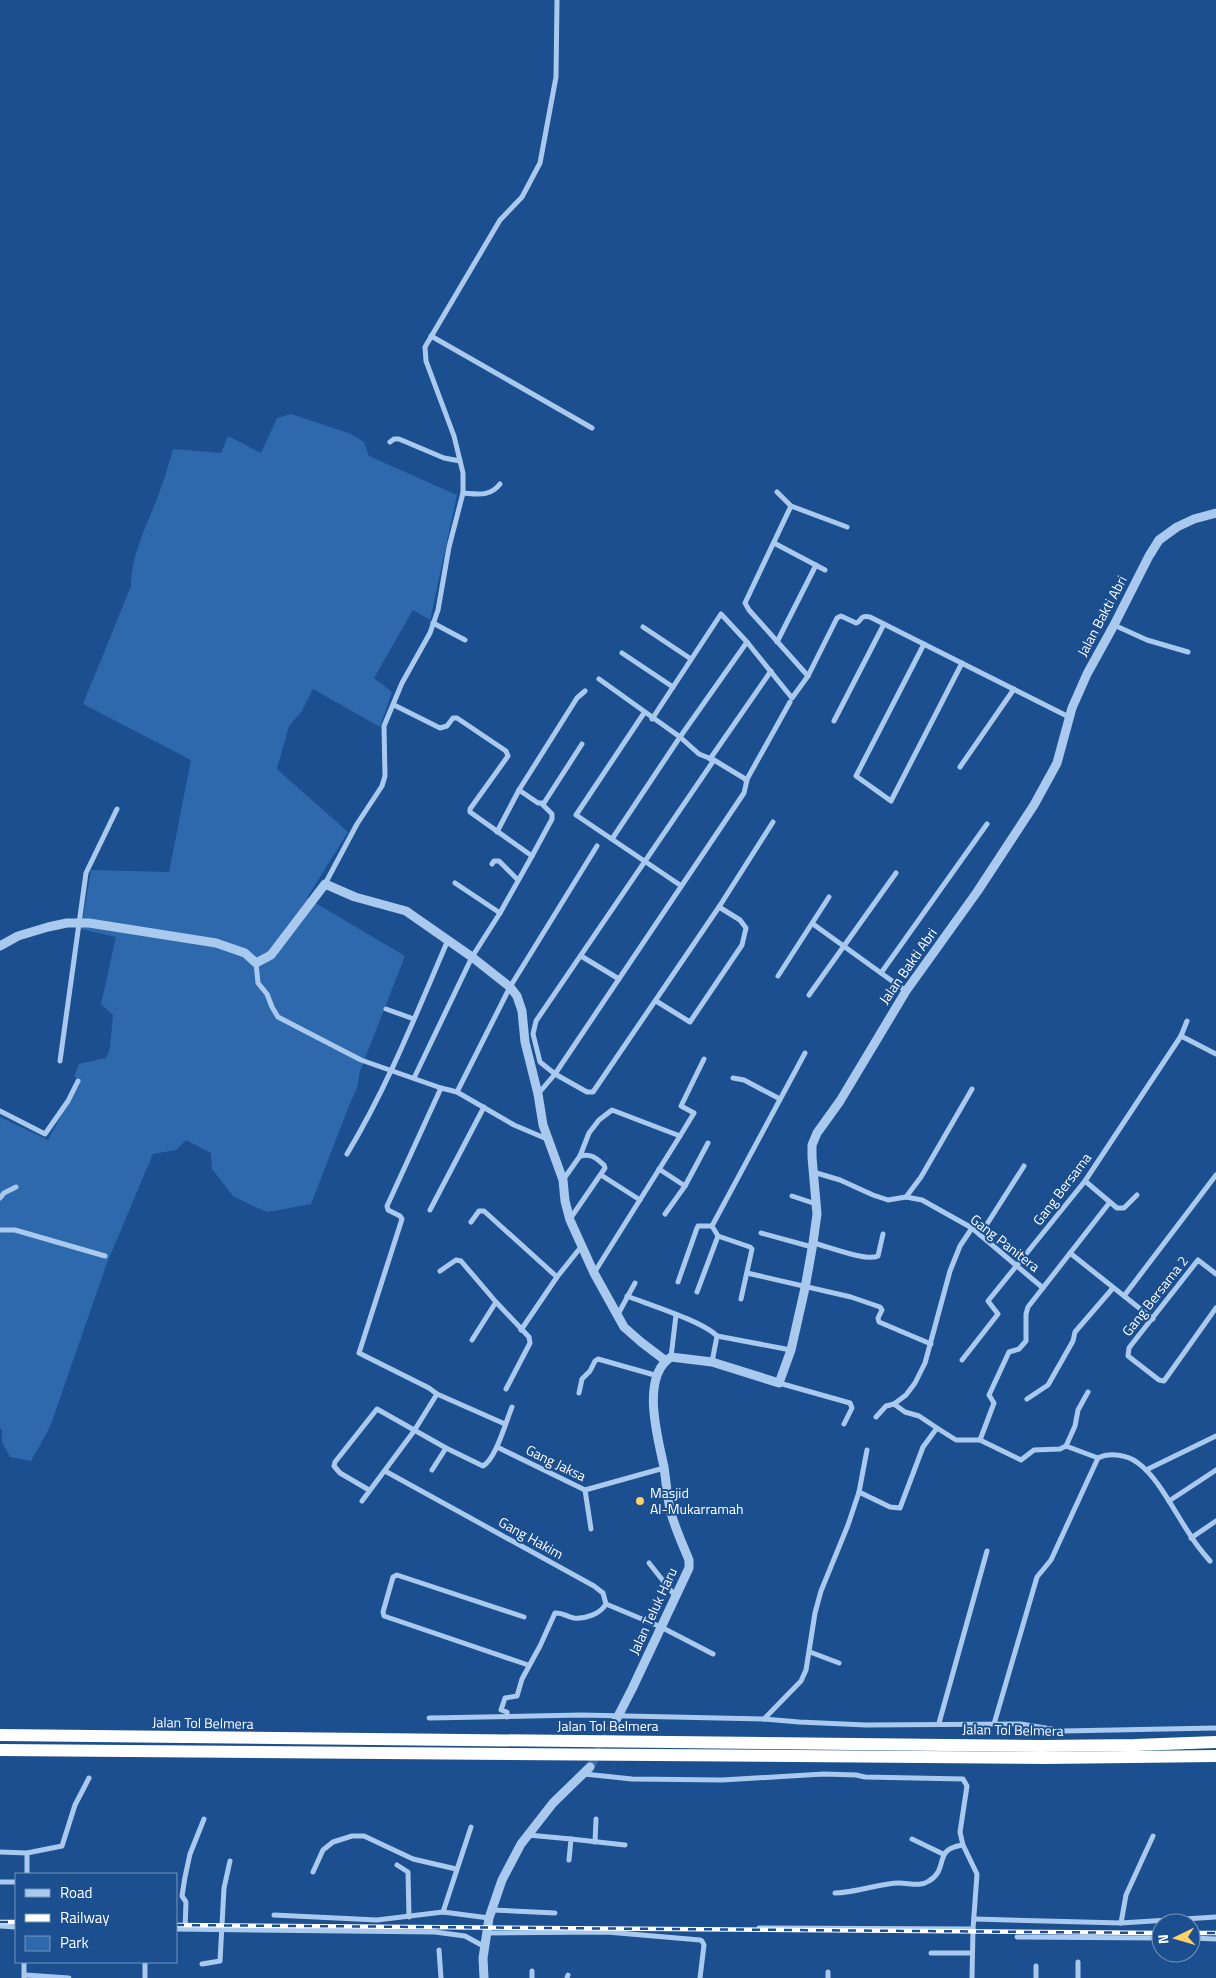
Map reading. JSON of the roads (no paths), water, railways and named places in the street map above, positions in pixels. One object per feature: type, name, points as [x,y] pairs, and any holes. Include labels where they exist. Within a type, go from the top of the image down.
[{"type":"highway","name":"Jalan Tol Belmera","points":[[0,1735],[1041,1746],[1216,1742]]},
{"type":"highway","name":"Jalan Tol Belmera","points":[[0,1750],[1045,1758],[1216,1756]]},
{"type":"street","points":[[256,963],[271,955],[325,884],[358,824],[382,786],[385,776],[383,730],[402,683],[430,633],[438,610],[449,546],[463,493],[463,472],[454,436],[426,361],[426,347],[500,220],[522,197],[540,163],[556,77],[557,0]]},
{"type":"street","points":[[431,336],[592,428]]},
{"type":"street","points":[[390,442],[394,439],[399,439],[444,458],[460,461]]},
{"type":"street","points":[[463,493],[488,494],[493,492],[500,484]]},
{"type":"street","points":[[777,492],[791,506],[847,527]]},
{"type":"street","points":[[791,506],[746,603],[748,610],[808,676]]},
{"type":"street","name":"Jalan Bakti Abri","points":[[779,1383],[784,1374],[791,1350],[813,1245],[817,1214],[812,1172],[812,1146],[817,1133],[840,1101],[906,991],[977,892],[1034,805],[1057,763],[1069,717],[1087,674],[1159,540],[1177,527],[1194,519],[1216,513]]},
{"type":"street","points":[[774,543],[825,570]]},
{"type":"street","points":[[777,642],[816,565]]},
{"type":"street","points":[[652,719],[721,614],[747,642],[792,698],[808,676],[837,618],[841,616],[856,623],[864,616],[884,624],[1069,717]]},
{"type":"street","points":[[433,623],[465,640]]},
{"type":"street","points":[[834,721],[884,624]]},
{"type":"street","points":[[1114,625],[1147,640],[1188,652]]},
{"type":"street","points":[[643,627],[691,659]]},
{"type":"street","points":[[612,839],[680,737],[747,642]]},
{"type":"street","points":[[924,644],[856,776],[891,801],[962,663]]},
{"type":"street","points":[[622,652],[673,687]]},
{"type":"street","points":[[770,671],[645,862],[534,1026],[533,1034],[539,1060],[555,1074],[587,1092],[593,1092],[719,907],[773,822]]},
{"type":"street","points":[[599,680],[680,737],[699,754],[712,759],[746,781]]},
{"type":"street","points":[[960,767],[1014,689]]},
{"type":"street","points":[[497,832],[520,790],[577,698],[585,691]]},
{"type":"street","points":[[538,1094],[555,1074],[680,885],[744,793],[746,781],[790,702]]},
{"type":"street","points":[[394,705],[440,728],[447,726],[453,718],[457,718],[506,752],[508,756],[470,809],[472,815],[532,856]]},
{"type":"street","points":[[644,713],[576,815],[680,885]]},
{"type":"street","points":[[542,804],[582,744]]},
{"type":"street","points":[[414,1078],[472,957],[500,913],[552,819],[552,814],[542,804],[535,802],[520,790]]},
{"type":"street","points":[[60,1061],[86,873],[117,809]]},
{"type":"street","points":[[881,973],[987,824]]},
{"type":"street","points":[[457,1092],[510,988],[597,846]]},
{"type":"street","points":[[492,864],[496,860],[498,861],[518,880]]},
{"type":"street","points":[[809,995],[896,873]]},
{"type":"street","points":[[455,882],[500,913]]},
{"type":"street","points":[[325,884],[355,896],[406,911],[472,957],[510,988],[521,1003],[525,1042],[547,1139],[562,1180],[570,1220],[594,1273],[617,1317],[631,1334],[668,1359],[712,1362],[850,1403],[852,1408],[844,1424]]},
{"type":"street","points":[[778,976],[829,898]]},
{"type":"street","points":[[656,1001],[690,1022],[742,945],[746,928],[740,920],[719,907]]},
{"type":"street","points":[[0,946],[30,932],[79,922],[216,943],[245,953],[256,963],[258,983],[267,994],[278,1017],[361,1060],[457,1092],[514,1124],[547,1139]]},
{"type":"street","points":[[813,924],[906,991]]},
{"type":"street","points":[[347,1154],[368,1118],[448,940]]},
{"type":"street","points":[[581,956],[619,979]]},
{"type":"street","points":[[386,1009],[414,1019]]},
{"type":"street","name":"Gang Bersama","points":[[962,1360],[998,1314],[988,1301],[1085,1180],[1181,1036],[1187,1021]]},
{"type":"street","points":[[1181,1036],[1216,1054]]},
{"type":"street","points":[[712,1226],[805,1053]]},
{"type":"street","points":[[594,1273],[694,1113],[681,1106],[704,1058]]},
{"type":"street","points":[[733,1078],[744,1080],[780,1099]]},
{"type":"street","points":[[0,1111],[45,1134],[68,1101],[78,1081]]},
{"type":"street","points":[[441,1088],[386,1206],[388,1210],[402,1219],[359,1353],[429,1388],[437,1394],[505,1424]]},
{"type":"street","points":[[906,1197],[921,1177],[972,1088]]},
{"type":"street","points":[[430,1210],[484,1107]]},
{"type":"street","points":[[562,1180],[580,1156],[589,1133],[599,1120],[612,1110],[680,1136]]},
{"type":"street","points":[[665,1214],[686,1186],[708,1143]]},
{"type":"street","points":[[570,1220],[604,1170],[604,1165],[591,1155],[580,1156]]},
{"type":"street","points":[[980,1235],[1024,1166]]},
{"type":"street","points":[[659,1169],[686,1186]]},
{"type":"street","name":"Gang Panitera","points":[[812,1172],[840,1180],[872,1195],[888,1200],[906,1197],[922,1200],[972,1228],[1043,1288]]},
{"type":"street","points":[[601,1175],[640,1200]]},
{"type":"street","points":[[1124,1296],[1216,1175]]},
{"type":"street","points":[[1085,1180],[1120,1209],[1137,1195]]},
{"type":"street","points":[[0,1198],[4,1193],[16,1187]]},
{"type":"street","points":[[792,1196],[816,1204]]},
{"type":"street","points":[[980,1440],[994,1402],[989,1395],[1009,1352],[1019,1349],[1026,1341],[1027,1310],[1110,1202]]},
{"type":"street","points":[[471,1222],[479,1211],[484,1211],[557,1277]]},
{"type":"street","points":[[678,1282],[698,1226],[712,1226]]},
{"type":"street","points":[[712,1226],[718,1236],[750,1247],[753,1252],[741,1299]]},
{"type":"street","points":[[876,1418],[886,1406],[894,1404],[906,1395],[915,1383],[925,1363],[931,1344],[950,1271],[960,1246],[972,1228]]},
{"type":"street","points":[[0,1230],[15,1230],[105,1256]]},
{"type":"street","points":[[761,1233],[874,1258],[878,1256],[883,1234]]},
{"type":"street","points":[[697,1292],[718,1236]]},
{"type":"street","points":[[521,1330],[557,1277],[582,1247]]},
{"type":"street","points":[[1070,1253],[1153,1319]]},
{"type":"street","points":[[440,1272],[456,1260],[459,1260],[529,1337],[530,1343],[506,1389]]},
{"type":"street","name":"Gang Bersama 2","points":[[1215,1312],[1164,1380],[1159,1380],[1128,1356],[1129,1348],[1198,1260],[1216,1274]]},
{"type":"street","points":[[748,1273],[805,1288],[851,1297],[880,1307],[882,1310],[878,1318],[879,1322],[931,1344]]},
{"type":"street","points":[[617,1317],[635,1283]]},
{"type":"street","points":[[1027,1399],[1048,1385],[1073,1341],[1075,1332],[1113,1288]]},
{"type":"street","points":[[627,1296],[711,1330],[717,1336],[791,1350]]},
{"type":"street","points":[[472,1340],[496,1302]]},
{"type":"street","points":[[668,1359],[676,1315]]},
{"type":"street","points":[[712,1362],[717,1336]]},
{"type":"street","points":[[579,1393],[582,1379],[590,1371],[594,1361],[598,1359],[658,1376]]},
{"type":"street","name":"Jalan Teluk Haru","points":[[616,1720],[687,1574],[689,1560],[670,1510],[653,1413],[658,1376],[661,1366],[668,1359]]},
{"type":"street","points":[[894,1404],[905,1412],[919,1416],[956,1440],[980,1440],[1021,1460],[1034,1450],[1060,1449],[1066,1446],[1075,1426],[1078,1410],[1088,1392]]},
{"type":"street","points":[[362,1500],[414,1431],[437,1394]]},
{"type":"street","points":[[369,1490],[336,1470],[334,1466],[335,1462],[377,1409],[414,1431],[483,1466],[487,1465],[497,1447],[512,1407]]},
{"type":"street","points":[[859,1492],[890,1507],[900,1508],[923,1447],[937,1428]]},
{"type":"street","points":[[1146,1470],[1216,1436]]},
{"type":"street","points":[[1066,1446],[1098,1458],[1115,1455],[1127,1457],[1138,1462],[1169,1501],[1192,1538],[1210,1561]]},
{"type":"street","name":"Gang Jaksa","points":[[497,1447],[585,1490],[664,1468]]},
{"type":"street","points":[[432,1470],[446,1448]]},
{"type":"street","points":[[764,1719],[801,1681],[806,1670],[815,1613],[821,1591],[848,1525],[859,1492],[867,1450]]},
{"type":"street","points":[[994,1724],[1037,1577],[1051,1560],[1098,1458]]},
{"type":"street","name":"Gang Hakim","points":[[385,1470],[594,1586],[603,1592],[606,1604]]},
{"type":"street","points":[[1169,1501],[1216,1470]]},
{"type":"street","points":[[585,1490],[591,1529]]},
{"type":"street","points":[[1192,1538],[1216,1521]]},
{"type":"street","points":[[940,1724],[987,1551]]},
{"type":"street","points":[[649,1563],[676,1598]]},
{"type":"street","points":[[524,1617],[397,1575],[393,1577],[384,1612],[384,1616],[528,1665]]},
{"type":"street","points":[[507,1717],[507,1712],[501,1710],[505,1698],[517,1696],[528,1665],[540,1646],[555,1613],[558,1612],[574,1618],[591,1616],[600,1611],[606,1604],[661,1627],[714,1654]]},
{"type":"street","points":[[810,1652],[839,1663]]},
{"type":"street","points":[[429,1718],[764,1719],[866,1724],[1021,1724],[1063,1731],[1216,1728]]},
{"type":"street","points":[[484,1978],[484,1948],[491,1914],[502,1880],[528,1835],[553,1803],[587,1770],[632,1779],[722,1780],[824,1774],[856,1775],[866,1778],[963,1779],[966,1786],[960,1832],[963,1845],[978,1874],[973,1929],[972,1978]]},
{"type":"street","points":[[0,1852],[27,1853],[62,1846],[75,1805],[89,1778]]},
{"type":"street","points":[[186,1929],[186,1902],[182,1896],[185,1877],[190,1854],[204,1819]]},
{"type":"street","points":[[595,1842],[596,1819]]},
{"type":"street","points":[[443,1912],[471,1827]]},
{"type":"street","points":[[528,1835],[625,1844]]},
{"type":"street","points":[[313,1872],[323,1850],[333,1842],[352,1836],[364,1836],[413,1859],[456,1868]]},
{"type":"street","points":[[1121,1922],[1126,1895],[1153,1836]]},
{"type":"street","points":[[569,1860],[571,1839]]},
{"type":"street","points":[[912,1839],[943,1854]]},
{"type":"street","points":[[835,1893],[847,1893],[898,1882],[920,1885],[928,1882],[941,1868],[943,1854],[952,1847],[963,1845]]},
{"type":"street","points":[[26,1873],[27,1853]]},
{"type":"street","points":[[202,1964],[220,1961],[224,1888],[230,1861]]},
{"type":"street","points":[[397,1865],[408,1872],[409,1917]]},
{"type":"street","points":[[0,1882],[15,1882]]},
{"type":"street","points":[[274,1915],[376,1920],[443,1912],[491,1914],[555,1912]]},
{"type":"street","points":[[974,1919],[1121,1922],[1216,1918]]},
{"type":"street","points":[[0,1926],[15,1927]]},
{"type":"street","points":[[758,1928],[973,1929]]},
{"type":"street","points":[[178,1929],[435,1932],[465,1936],[484,1948]]},
{"type":"street","points":[[488,1934],[607,1932],[700,1940],[703,1942],[704,1948],[700,1978]]},
{"type":"street","points":[[1017,1937],[1151,1938]]},
{"type":"street","points":[[1201,1938],[1216,1939]]},
{"type":"street","points":[[439,1950],[441,1978]]},
{"type":"street","points":[[931,1953],[972,1953]]},
{"type":"street","points":[[1078,1962],[1078,1978]]},
{"type":"street","points":[[24,1963],[24,1977],[69,1978]]},
{"type":"street","points":[[145,1963],[145,1978]]},
{"type":"street","points":[[1036,1966],[1036,1978]]},
{"type":"street","points":[[532,1971],[532,1978]]},
{"type":"tunnel","points":[[590,1767],[614,1724]]},
{"type":"railway","points":[[0,1922],[15,1922]]},
{"type":"railway","points":[[178,1925],[1151,1933]]},
{"type":"railway","points":[[1201,1933],[1216,1933]]},
{"type":"place","name":"Masjid Al-Mukarramah","points":[[640,1501]]}]
